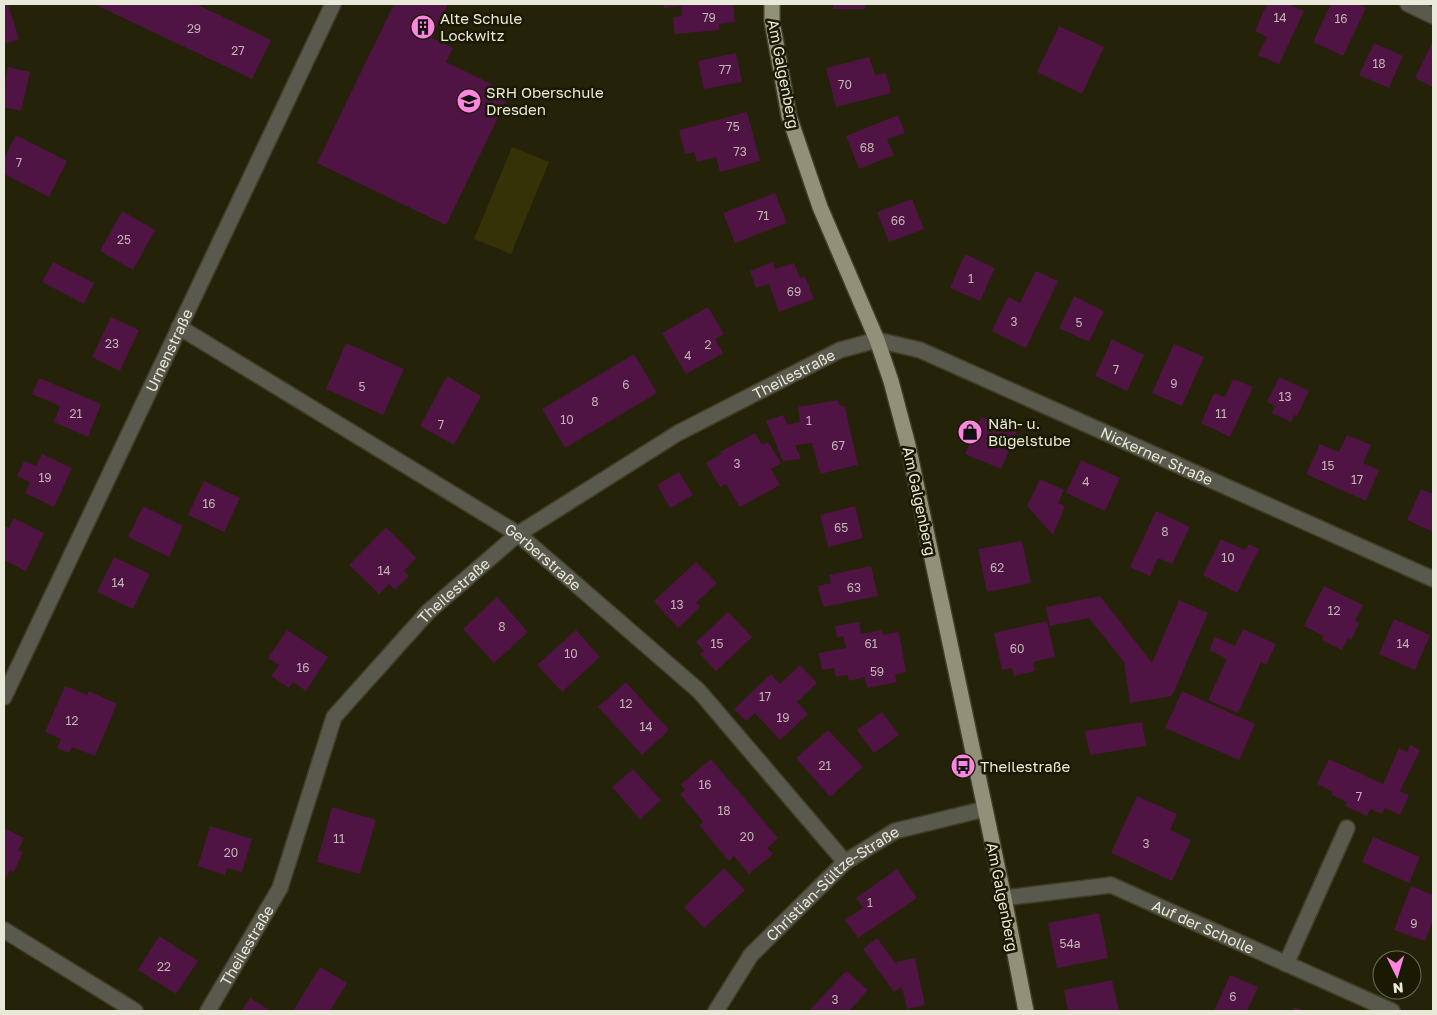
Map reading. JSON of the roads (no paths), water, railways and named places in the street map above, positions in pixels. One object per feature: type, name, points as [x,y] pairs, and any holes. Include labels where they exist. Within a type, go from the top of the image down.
[{"type":"main road","name":"Am Galgenberg","points":[[772,4],[772,21],[789,116],[820,208],[877,340],[891,381],[908,445],[1004,898],[1026,1011]]},
{"type":"street","name":"Urnenstraße","points":[[4,697],[333,4]]},
{"type":"street","points":[[1408,4],[1433,16]]},
{"type":"street","name":"Gerberstraße","points":[[179,327],[518,534],[699,691],[845,862]]},
{"type":"street","name":"Theilestraße","points":[[208,1011],[280,888],[334,717],[428,612],[518,534],[678,433],[840,350],[877,340]]},
{"type":"street","name":"Nickerner Straße","points":[[877,340],[920,350],[1433,578]]},
{"type":"street","name":"Christian-Sültze-Straße","points":[[716,1011],[751,955],[845,862],[895,831],[985,809]]},
{"type":"street","points":[[1286,964],[1347,828]]},
{"type":"street","name":"Auf der Scholle","points":[[1004,898],[1111,885],[1392,1011]]},
{"type":"street","points":[[4,930],[135,1011]]},
{"type":"place","name":"Alte Schule Lockwitz","points":[[423,27]]},
{"type":"place","name":"SRH Oberschule Dresden","points":[[469,101]]},
{"type":"place","name":"Näh- u. Bügelstube","points":[[970,432]]},
{"type":"place","name":"Theilestraße","points":[[963,766]]}]
